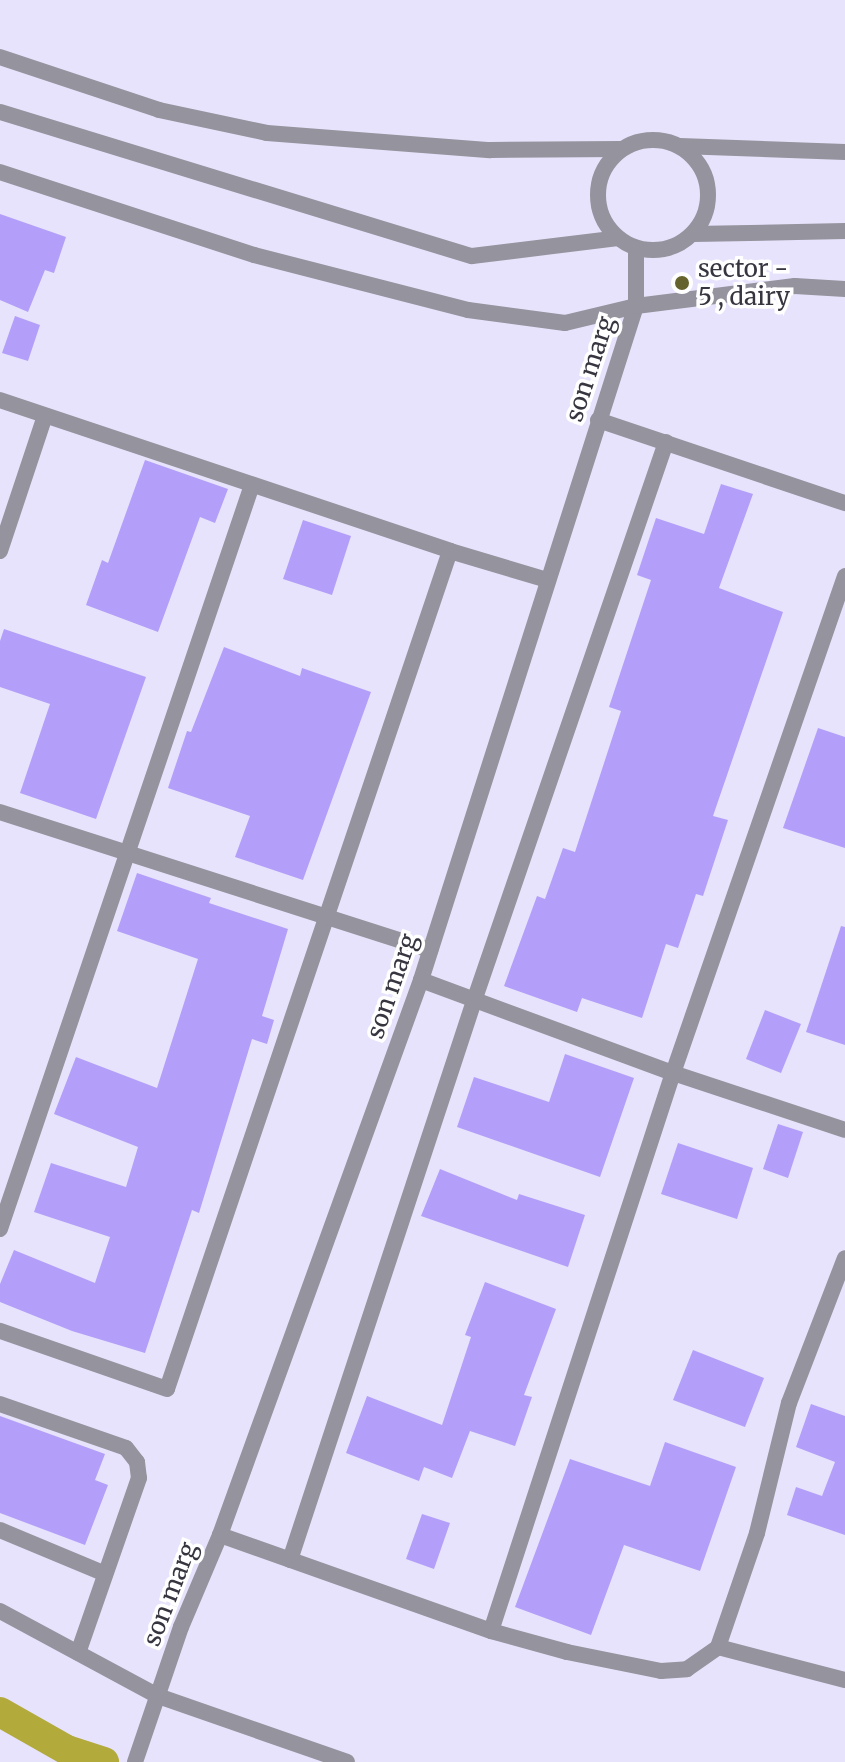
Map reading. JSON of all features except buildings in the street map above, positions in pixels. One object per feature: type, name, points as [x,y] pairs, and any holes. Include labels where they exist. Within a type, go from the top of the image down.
[{"type":"street","points":[[0,57],[159,110],[267,133],[490,150],[621,149],[640,141],[661,139],[680,146],[845,152]]},
{"type":"street","points":[[0,112],[472,256],[618,238]]},
{"type":"street","points":[[621,149],[607,164],[599,182],[598,203],[605,222],[618,238],[636,248],[667,248],[693,234],[705,217],[710,197],[706,176],[696,159],[680,146]]},
{"type":"street","points":[[0,172],[254,255],[468,310],[565,323],[636,306],[795,286],[845,289]]},
{"type":"street","points":[[693,234],[845,231]]},
{"type":"street","name":"son marg","points":[[135,1762],[181,1627],[220,1535],[421,980],[636,306],[636,248]]},
{"type":"street","points":[[0,400],[450,551],[547,580]]},
{"type":"street","points":[[0,551],[45,416]]},
{"type":"street","points":[[598,420],[845,503]]},
{"type":"street","points":[[290,1560],[474,1001],[666,442]]},
{"type":"street","points":[[0,1229],[252,485]]},
{"type":"street","points":[[0,1331],[167,1389],[450,551]]},
{"type":"street","points":[[491,1631],[673,1073],[845,576]]},
{"type":"street","points":[[0,812],[430,950]]},
{"type":"street","points":[[421,980],[673,1073],[845,1130]]},
{"type":"street","points":[[220,1535],[491,1631],[567,1652],[661,1671],[687,1669],[718,1647],[757,1533],[789,1403],[845,1258]]},
{"type":"street","points":[[0,1404],[126,1448],[137,1462],[139,1478],[78,1653]]},
{"type":"street","points":[[0,1530],[105,1574]]},
{"type":"street","points":[[0,1611],[158,1696],[347,1762]]},
{"type":"street","points":[[718,1647],[845,1680]]},
{"type":"waterway","points":[[0,1712],[67,1750],[104,1762]]},
{"type":"place","name":"sector - 5 , dairy","points":[[682,283]]}]
